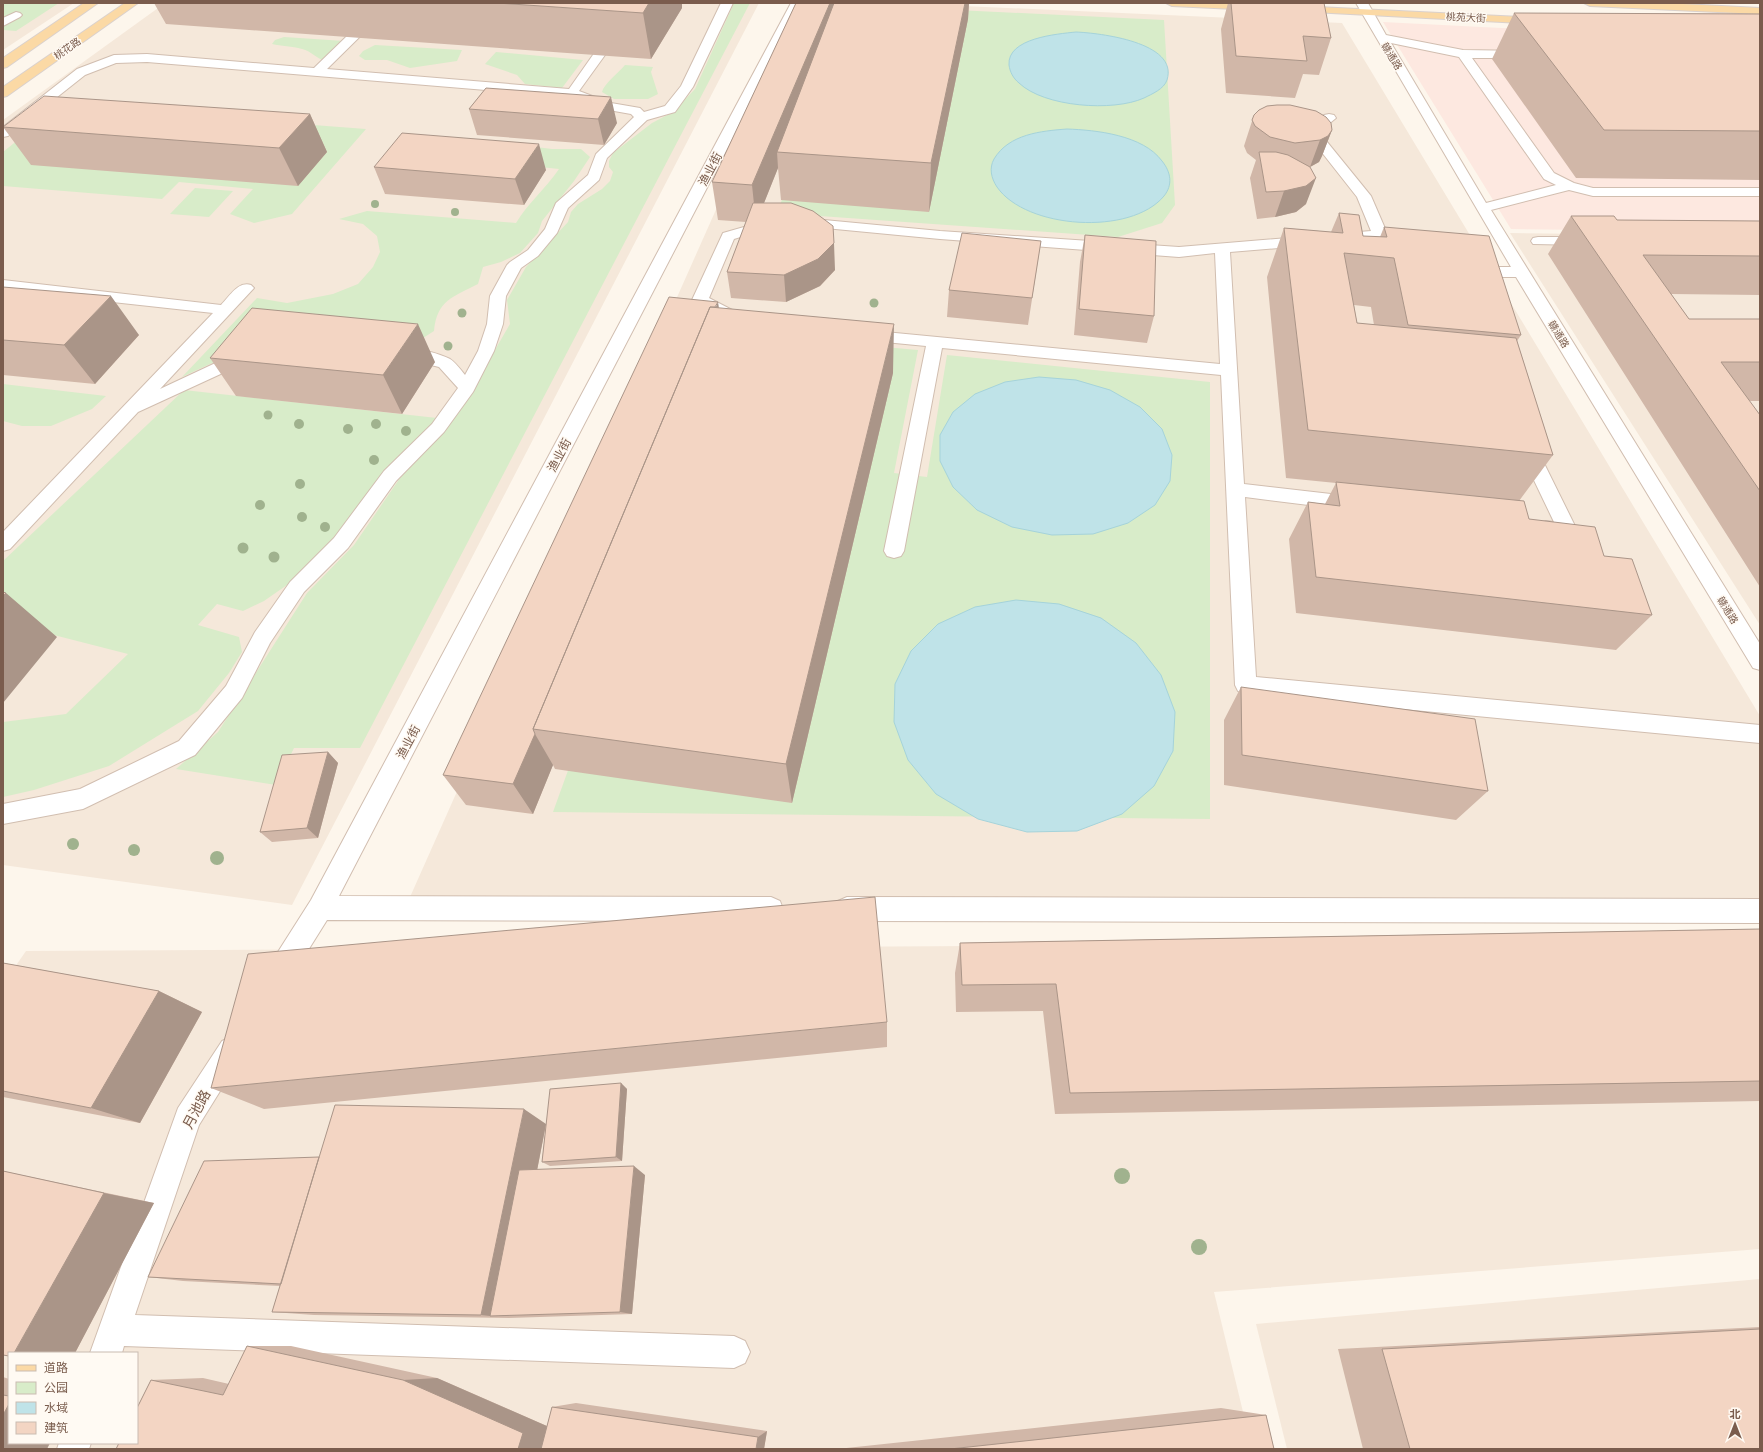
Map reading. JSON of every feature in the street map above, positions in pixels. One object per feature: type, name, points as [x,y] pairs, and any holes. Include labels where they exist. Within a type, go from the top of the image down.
[{"type":"main road","name":"桃花路","points":[[3,64],[92,3]]},
{"type":"main road","name":"桃花路","points":[[3,93],[132,3]]},
{"type":"main road","points":[[1172,3],[1265,8]]},
{"type":"main road","points":[[1590,3],[1760,11]]},
{"type":"main road","name":"桃苑大街","points":[[1288,9],[1364,8],[1555,22]]},
{"type":"street","points":[[317,72],[388,3]]},
{"type":"street","points":[[3,814],[83,798],[187,748],[234,692],[262,638],[297,588],[341,543],[390,476],[438,428],[466,388],[486,351],[495,324],[498,296],[515,265],[533,253],[552,230],[561,206],[594,177],[600,157],[642,117],[670,109],[687,87],[727,3]]},
{"type":"street","name":"渔业街","points":[[320,908],[797,3]]},
{"type":"street","name":"赣通路","points":[[1364,8],[1482,208],[1760,662]]},
{"type":"street","points":[[3,23],[16,15]]},
{"type":"street","points":[[1381,37],[1463,54],[1533,54]]},
{"type":"street","points":[[1463,54],[1550,176],[1569,186],[1593,192],[1760,192]]},
{"type":"street","points":[[572,93],[599,55]]},
{"type":"street","points":[[3,134],[81,72],[114,59],[147,58],[572,93],[608,106],[635,111],[642,117]]},
{"type":"street","points":[[1329,118],[1312,131],[1364,196],[1380,235],[1401,256],[1415,260]]},
{"type":"street","points":[[1482,208],[1569,186]]},
{"type":"street","points":[[743,323],[700,300],[728,236],[782,220],[940,235],[1179,252],[1380,235]]},
{"type":"street","points":[[1538,241],[1601,241]]},
{"type":"street","points":[[1222,249],[1246,685],[1760,734]]},
{"type":"street","points":[[1457,272],[1522,272]]},
{"type":"street","points":[[3,285],[225,310]]},
{"type":"street","points":[[3,544],[246,288]]},
{"type":"street","points":[[851,333],[1229,370]]},
{"type":"street","points":[[894,551],[935,342]]},
{"type":"street","points":[[133,408],[258,350]]},
{"type":"street","points":[[388,352],[419,355],[445,363],[466,388]]},
{"type":"street","points":[[1519,432],[1567,530],[1528,525]]},
{"type":"street","points":[[1235,489],[1378,507]]},
{"type":"street","points":[[266,993],[320,908],[792,909]]},
{"type":"street","points":[[824,909],[1760,911]]},
{"type":"street","name":"月池路","points":[[110,1341],[188,1118],[246,1026]]},
{"type":"street","points":[[110,1341],[734,1352]]},
{"type":"shaded area","points":[[3,3],[74,3],[3,50]]},
{"type":"shaded area","points":[[165,3],[759,3],[292,905],[3,865],[3,120]]},
{"type":"shaded area","points":[[808,3],[897,3],[1342,23],[1760,716],[1760,898],[402,915]]},
{"type":"shaded area","points":[[1383,22],[1760,41],[1760,232],[1511,229]]},
{"type":"shaded area","points":[[1510,233],[1760,236],[1760,625]]},
{"type":"shaded area","points":[[1760,942],[1760,1249],[1214,1292],[1252,1449],[3,1449],[3,984],[26,951]]},
{"type":"shaded area","points":[[1760,1279],[1760,1449],[1287,1449],[1256,1324]]},
{"type":"green space","points":[[3,3],[59,3],[16,31],[3,30]]},
{"type":"green space","points":[[734,3],[750,3],[360,748],[294,748],[276,785],[176,769],[218,732],[307,593],[354,545],[400,478],[460,410],[510,324],[507,300],[526,267],[568,222],[571,212],[578,204],[602,189],[610,181],[613,172],[609,167],[609,161],[613,153],[652,123],[673,112],[695,89]]},
{"type":"green space","points":[[854,5],[1164,20],[1175,205],[1162,223],[1118,237],[777,213]]},
{"type":"green space","points":[[284,37],[344,41],[325,61],[305,50],[272,44],[275,40]]},
{"type":"green space","points":[[375,45],[462,50],[457,61],[410,68],[387,60],[365,60],[359,56],[363,51]]},
{"type":"green space","points":[[496,52],[583,60],[562,88],[525,84],[517,75],[485,64]]},
{"type":"green space","points":[[625,65],[653,67],[651,72],[658,94],[648,99],[614,99],[602,92],[608,82]]},
{"type":"green space","points":[[60,106],[366,129],[292,214],[254,223],[230,214],[253,189],[179,182],[162,199],[3,186],[3,152]]},
{"type":"green space","points":[[455,137],[552,149],[581,149],[590,157],[574,181],[542,221],[538,233],[520,253],[501,262],[483,267],[478,284],[461,292],[448,301],[439,312],[434,331],[420,340],[261,344],[210,364],[182,377],[257,298],[287,303],[333,294],[358,284],[373,267],[380,252],[377,236],[363,224],[339,219],[367,211],[516,223],[559,169],[427,155]]},
{"type":"green space","points":[[195,188],[233,191],[209,217],[170,214]]},
{"type":"green space","points":[[726,333],[918,350],[894,473],[927,477],[947,355],[1210,382],[1210,819],[553,812]]},
{"type":"green space","points":[[3,384],[106,396],[92,409],[51,426],[22,426],[3,421]]},
{"type":"green space","points":[[184,390],[437,418],[333,541],[297,578],[264,601],[243,611],[217,604],[198,625],[239,637],[242,652],[229,673],[198,711],[109,766],[34,790],[3,797],[3,722],[66,714],[128,654],[3,622],[3,561]]},
{"type":"water","points":[[1076,32],[1118,38],[1135,42],[1150,48],[1161,57],[1167,67],[1167,80],[1157,91],[1144,98],[1115,105],[1097,106],[1061,102],[1045,97],[1030,91],[1013,77],[1009,65],[1011,56],[1016,49],[1024,43],[1046,36]]},
{"type":"water","points":[[1067,129],[1105,133],[1143,145],[1154,152],[1165,165],[1170,178],[1167,192],[1149,209],[1128,217],[1104,222],[1079,222],[1054,219],[1031,212],[1011,201],[997,187],[992,177],[992,162],[1000,151],[1008,144],[1026,135]]},
{"type":"water","points":[[1039,377],[1076,380],[1110,390],[1140,407],[1162,429],[1172,455],[1170,481],[1155,505],[1128,523],[1093,534],[1052,535],[1012,527],[977,510],[953,487],[940,461],[940,435],[953,412],[975,394],[1005,382]]},
{"type":"water","points":[[1016,600],[1059,604],[1101,618],[1136,643],[1161,675],[1175,712],[1173,751],[1154,786],[1122,814],[1077,831],[1027,832],[978,819],[936,794],[908,760],[894,722],[895,684],[911,651],[938,624],[975,607]]},
{"type":"building","points":[[497,3],[649,3],[643,13]]},
{"type":"building","points":[[796,3],[830,3],[752,185],[712,182]]},
{"type":"building","points":[[834,3],[965,3],[931,163],[777,152]]},
{"type":"building","points":[[1231,3],[1324,3],[1331,38],[1303,36],[1307,61],[1236,56]]},
{"type":"building","points":[[1514,13],[1760,14],[1760,131],[1604,130]]},
{"type":"building","points":[[486,88],[611,97],[598,119],[469,109]]},
{"type":"building","points":[[44,96],[310,114],[279,148],[3,127]]},
{"type":"building","points":[[1290,105],[1316,111],[1326,117],[1331,123],[1332,130],[1328,136],[1320,140],[1295,143],[1270,137],[1255,126],[1252,120],[1254,115],[1259,110],[1267,106]]},
{"type":"building","points":[[402,133],[539,144],[515,179],[374,167]]},
{"type":"building","points":[[1259,152],[1276,152],[1288,155],[1310,167],[1316,178],[1306,186],[1284,191],[1266,192]]},
{"type":"building","points":[[753,203],[791,203],[813,211],[833,226],[834,243],[818,259],[784,275],[727,272]]},
{"type":"building","points":[[1339,213],[1359,215],[1363,236],[1387,237],[1384,227],[1489,236],[1521,335],[1408,325],[1394,258],[1344,253],[1357,323],[1516,338],[1553,455],[1308,430],[1284,228],[1343,233]]},
{"type":"building","points":[[1571,216],[1614,216],[1617,220],[1760,221],[1760,256],[1643,255],[1689,319],[1760,319],[1760,362],[1721,362],[1760,415],[1760,491]]},
{"type":"building","points":[[962,233],[1041,241],[1032,298],[949,290]]},
{"type":"building","points":[[1085,235],[1156,241],[1154,316],[1079,309]]},
{"type":"building","points":[[3,287],[111,296],[64,345],[3,340]]},
{"type":"building","points":[[669,297],[718,302],[715,307],[710,307],[533,729],[535,734],[513,784],[443,775]]},
{"type":"building","points":[[710,307],[894,324],[786,764],[533,729]]},
{"type":"building","points":[[252,308],[418,324],[383,375],[210,358]]},
{"type":"building","points":[[1336,482],[1524,501],[1529,519],[1595,527],[1604,556],[1632,559],[1652,615],[1316,577],[1308,502],[1340,506]]},
{"type":"building","points":[[1241,687],[1475,719],[1488,791],[1242,755]]},
{"type":"building","points":[[328,752],[307,828],[260,832],[282,755]]},
{"type":"building","points":[[875,897],[887,1022],[211,1088],[248,954]]},
{"type":"building","points":[[1760,929],[1760,1081],[1070,1093],[1056,984],[962,985],[960,943]]},
{"type":"building","points":[[3,963],[159,991],[91,1108],[3,1091]]},
{"type":"building","points":[[621,1083],[616,1157],[542,1162],[550,1089]]},
{"type":"building","points":[[335,1105],[524,1109],[481,1315],[272,1312]]},
{"type":"building","points":[[319,1157],[281,1284],[148,1277],[204,1161]]},
{"type":"building","points":[[634,1166],[620,1312],[490,1316],[519,1170]]},
{"type":"building","points":[[3,1171],[104,1193],[15,1352],[8,1352],[8,1356],[3,1355]]},
{"type":"building","points":[[1760,1329],[1760,1449],[1410,1449],[1382,1349]]},
{"type":"building","points":[[247,1346],[403,1380],[523,1433],[518,1449],[116,1449],[118,1444],[138,1444],[138,1406],[151,1380],[223,1395]]},
{"type":"building","points":[[3,1395],[8,1396],[8,1406],[3,1415]]},
{"type":"building","points":[[552,1407],[758,1437],[756,1449],[541,1449]]},
{"type":"building","points":[[1266,1415],[1274,1449],[950,1449]]}]
